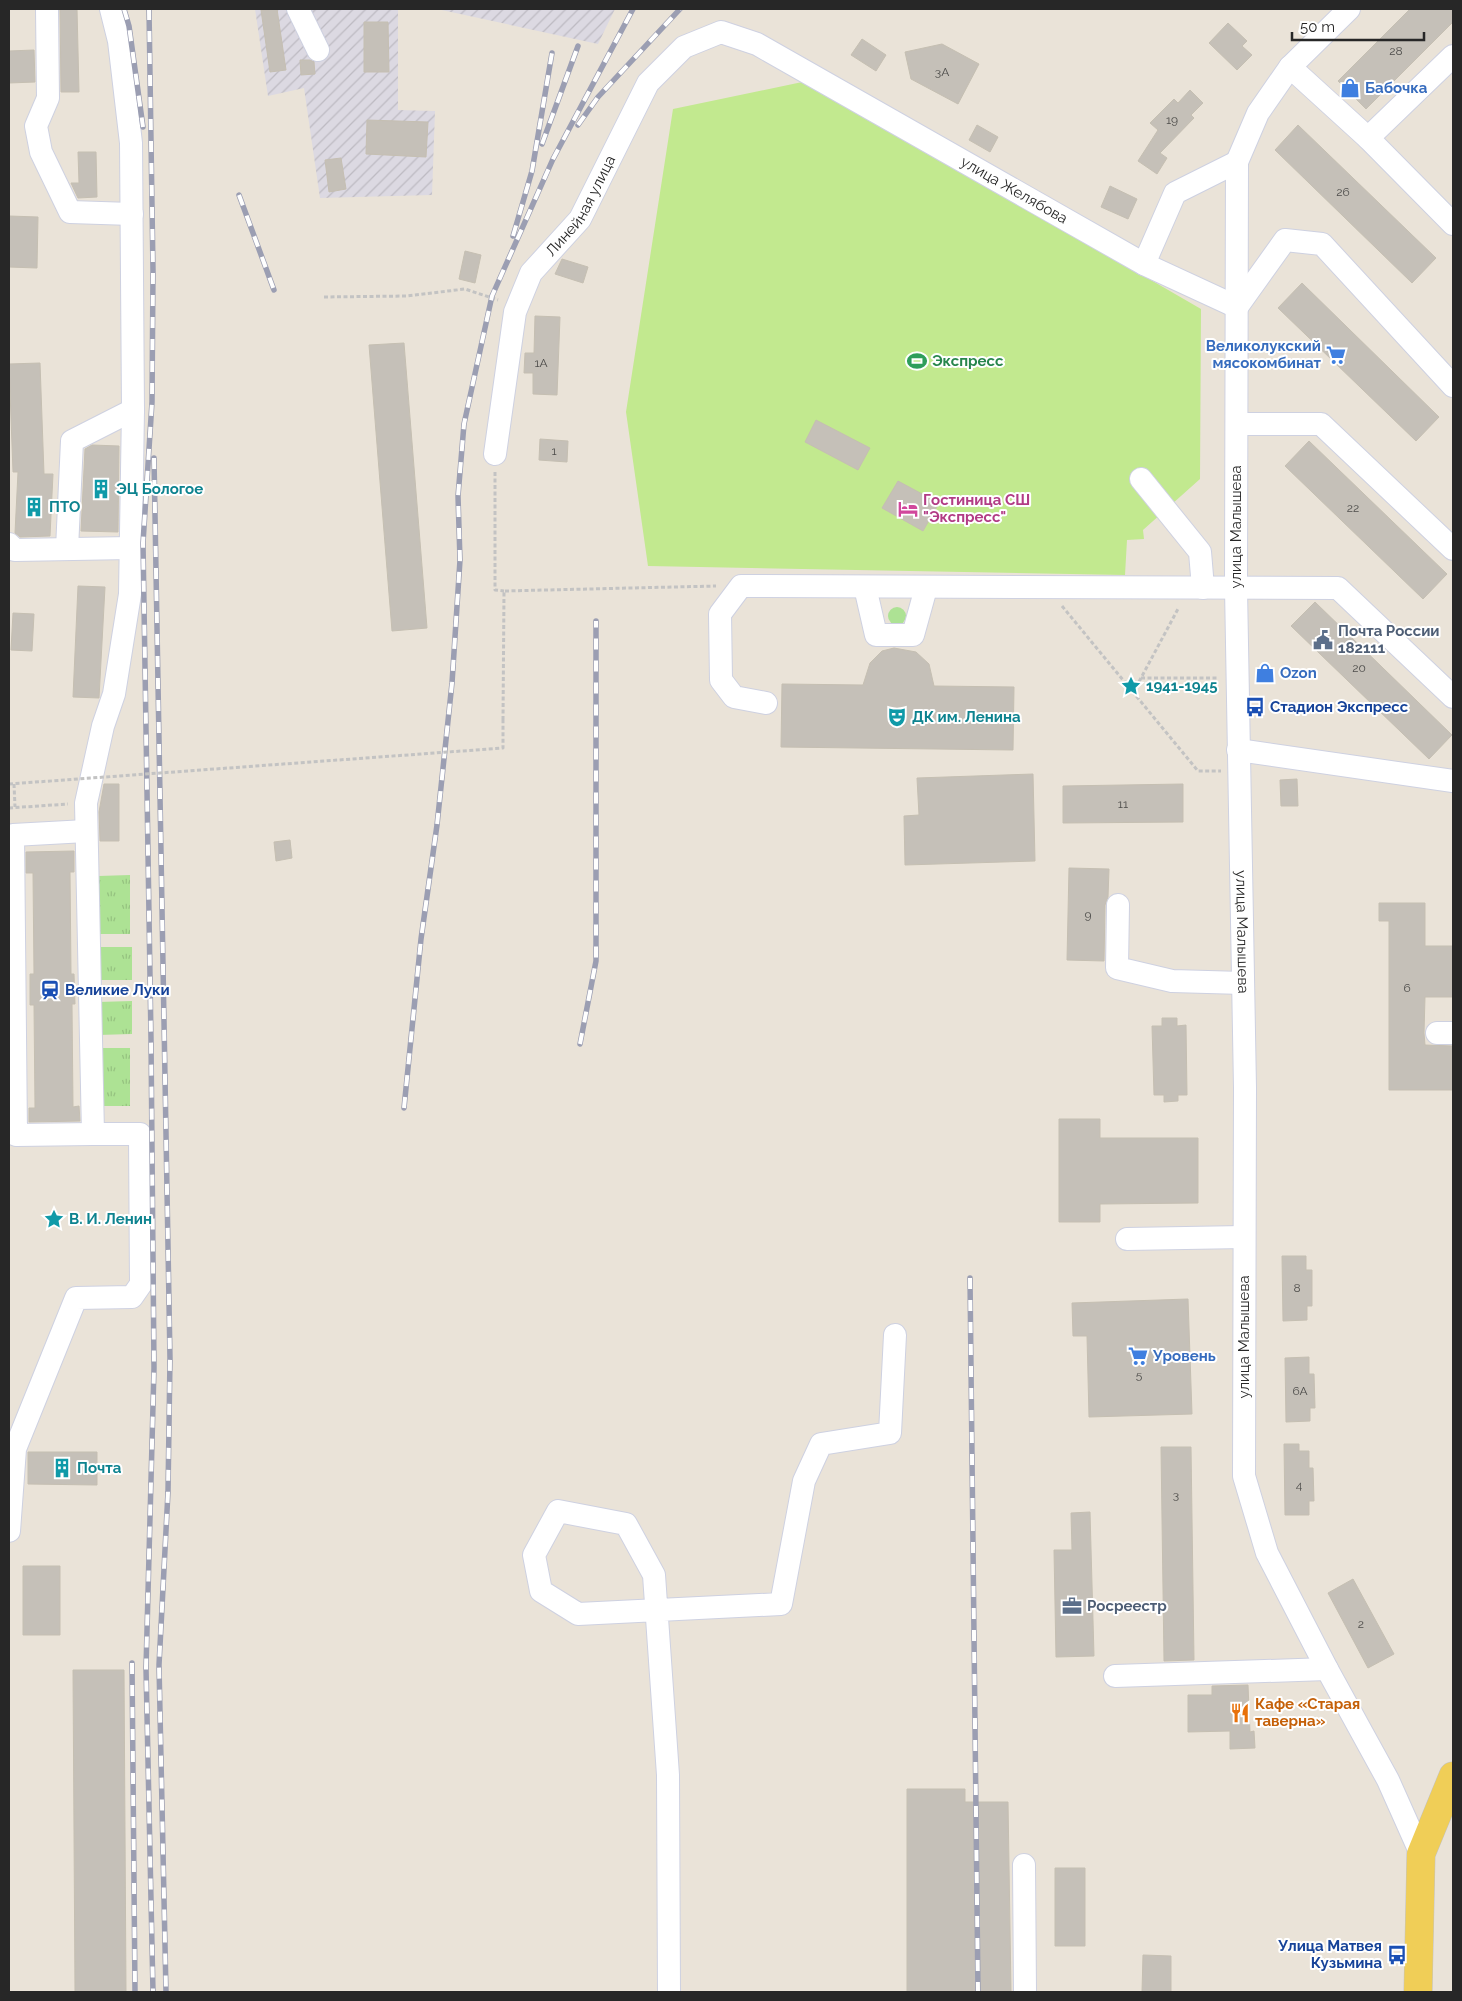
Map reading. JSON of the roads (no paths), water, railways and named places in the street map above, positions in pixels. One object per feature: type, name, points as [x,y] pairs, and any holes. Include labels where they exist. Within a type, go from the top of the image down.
[{"type":"main road","points":[[1418,1992],[1421,1854],[1453,1776]]},
{"type":"street","points":[[47,9],[48,98],[36,126],[41,152],[70,212],[132,214]]},
{"type":"street","points":[[93,1134],[86,804],[103,726],[114,694],[130,594],[131,548],[133,410],[131,143],[120,41],[111,9]]},
{"type":"street","points":[[298,9],[318,50]]},
{"type":"street","name":"улица Малышева","points":[[1349,9],[1290,67],[1258,113],[1237,162],[1236,588],[1243,983],[1244,1476],[1267,1553],[1327,1669],[1388,1780],[1421,1854]]},
{"type":"street","name":"Линейная улица","points":[[495,454],[515,312],[531,273],[580,219],[648,83],[684,47],[721,32],[757,44]]},
{"type":"street","name":"улица Желябова","points":[[757,44],[1144,264],[1237,307]]},
{"type":"street","points":[[1368,138],[1453,56]]},
{"type":"street","points":[[1290,67],[1368,138],[1453,224]]},
{"type":"street","points":[[1144,264],[1175,194],[1237,162]]},
{"type":"street","points":[[1237,307],[1285,240],[1322,244],[1453,386]]},
{"type":"street","points":[[67,549],[72,441],[133,410]]},
{"type":"street","points":[[1237,424],[1321,424],[1453,549]]},
{"type":"street","points":[[1140,479],[1200,552],[1196,588]]},
{"type":"street","points":[[9,544],[15,550],[131,548]]},
{"type":"street","points":[[766,703],[734,697],[721,680],[720,614],[741,586],[1338,588],[1453,697]]},
{"type":"street","points":[[865,587],[876,634],[913,635],[926,588]]},
{"type":"street","points":[[1239,761],[1453,781]]},
{"type":"street","points":[[9,1531],[12,1461],[76,1298],[132,1297],[141,1284],[140,1134],[16,1134],[13,835],[86,831]]},
{"type":"street","points":[[1118,905],[1117,968],[1172,981],[1243,983]]},
{"type":"street","points":[[1126,1239],[1244,1237]]},
{"type":"street","points":[[669,1992],[668,1775],[657,1610],[654,1575],[626,1524],[558,1511],[534,1555],[541,1592],[578,1614],[657,1610],[781,1604],[804,1481],[821,1444],[890,1433],[895,1336]]},
{"type":"street","points":[[1115,1676],[1327,1669]]},
{"type":"street","points":[[1024,1865],[1025,1992]]},
{"type":"railway","points":[[124,9],[129,26],[143,127]]},
{"type":"railway","points":[[149,9],[153,271],[152,402],[143,543],[154,1368],[146,1668],[153,1992]]},
{"type":"railway","points":[[404,1108],[421,939],[437,825],[452,683],[460,560],[458,496],[464,424],[492,296],[553,159],[633,9]]},
{"type":"railway","points":[[578,125],[598,97],[680,9]]},
{"type":"railway","points":[[542,144],[578,46]]},
{"type":"railway","points":[[513,236],[532,171],[552,53]]},
{"type":"railway","points":[[239,195],[274,290]]},
{"type":"railway","points":[[154,458],[170,1359],[168,1492],[159,1665],[166,1992]]},
{"type":"railway","points":[[580,1044],[596,961],[596,621]]},
{"type":"railway","points":[[970,1278],[978,1992]]},
{"type":"railway","points":[[132,1663],[135,1992]]},
{"type":"place","name":"Бабочка","points":[[1350,88]]},
{"type":"place","name":"Великолукский мясокомбинат","points":[[1336,355]]},
{"type":"place","name":"Экспресс","points":[[917,361]]},
{"type":"place","name":"ЭЦ Бологое","points":[[101,489]]},
{"type":"place","name":"ПТО","points":[[34,507]]},
{"type":"place","name":"Гостиница СШ \"Экспресс\"","points":[[908,509]]},
{"type":"place","name":"Почта России 182111","points":[[1323,640]]},
{"type":"place","name":"Ozon","points":[[1265,673]]},
{"type":"place","name":"1941-1945","points":[[1131,686]]},
{"type":"place","name":"Стадион Экспресс","points":[[1255,707]]},
{"type":"place","name":"ДК им. Ленина","points":[[897,717]]},
{"type":"place","name":"Великие Луки","points":[[50,990]]},
{"type":"place","name":"В. И. Ленин","points":[[54,1219]]},
{"type":"place","name":"Уровень","points":[[1138,1356]]},
{"type":"place","name":"Почта","points":[[62,1468]]},
{"type":"place","name":"Росреестр","points":[[1072,1606]]},
{"type":"place","name":"Кафе «Старая таверна»","points":[[1240,1713]]},
{"type":"place","name":"Улица Матвея Кузьмина","points":[[1397,1955]]}]
